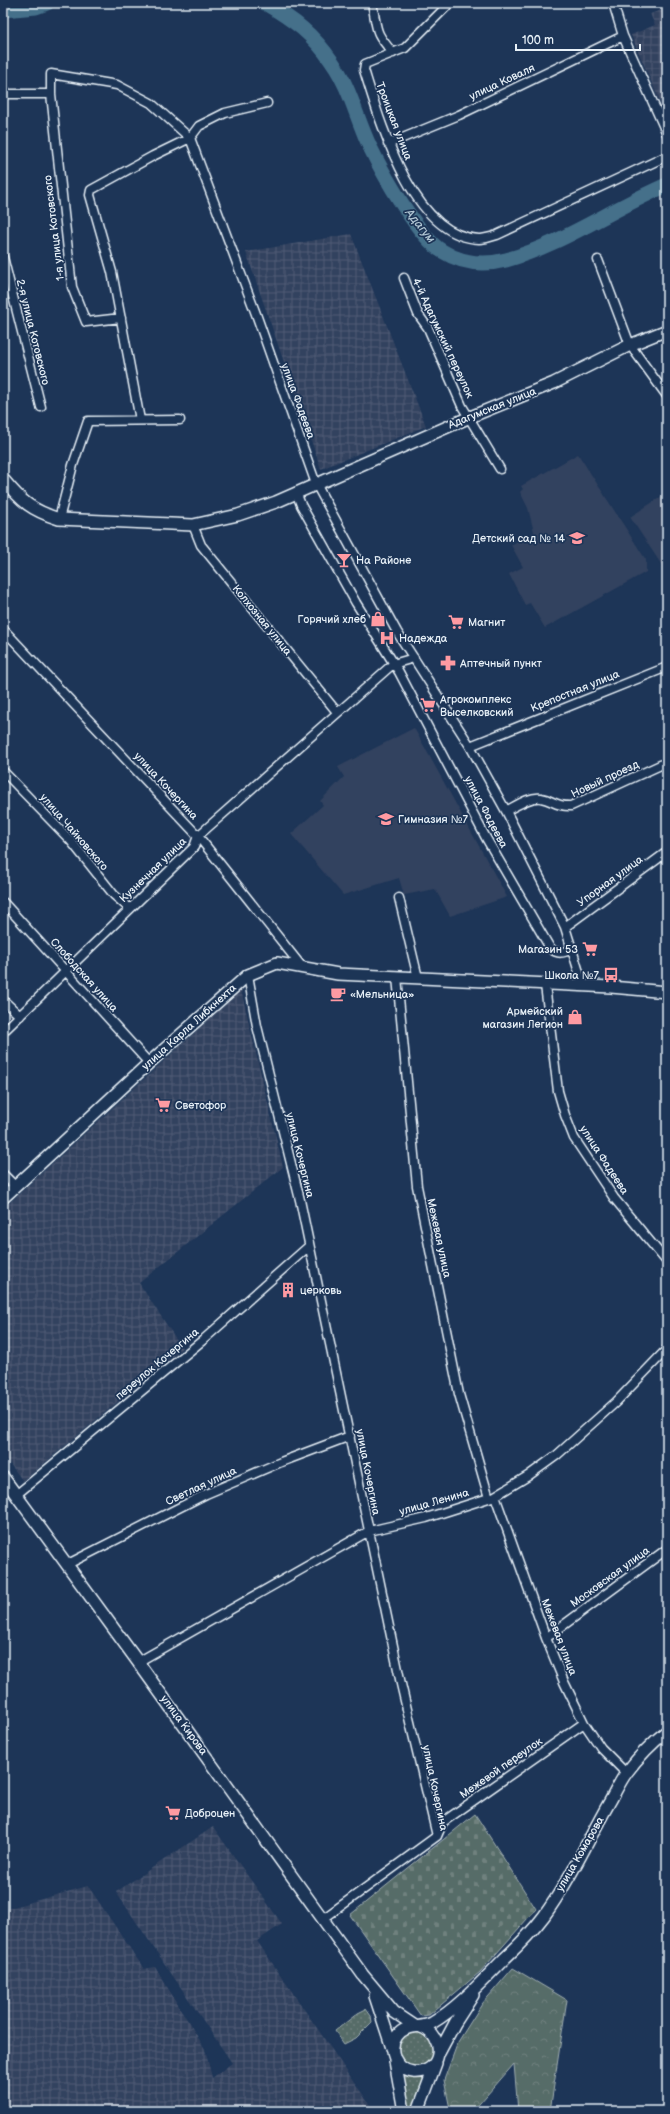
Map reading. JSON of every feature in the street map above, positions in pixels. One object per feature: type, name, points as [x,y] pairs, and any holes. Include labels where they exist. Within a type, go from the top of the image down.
[{"type":"main road","name":"Адагумская улица","points":[[316,484],[554,382],[630,345],[667,330]]},
{"type":"main road","points":[[3,480],[28,506],[39,513],[59,519],[193,525],[238,515],[276,502],[316,484]]},
{"type":"main road","name":"улица Карла Либкнехта","points":[[3,1198],[149,1062],[248,975],[277,963],[338,974],[583,985],[667,992]]},
{"type":"main road","name":"улица Кирова","points":[[3,1477],[363,1975]]},
{"type":"main road","name":"улица Комарова","points":[[489,1974],[524,1940],[544,1916],[626,1773],[641,1755],[667,1730]]},
{"type":"main road","points":[[392,2049],[398,2035],[403,2030],[434,2022],[489,1974]]},
{"type":"main road","points":[[418,2111],[437,2058],[467,2002],[489,1974]]},
{"type":"main road","points":[[363,1975],[394,2012],[433,2033],[437,2040],[437,2058],[427,2070],[413,2072],[406,2070],[395,2061]]},
{"type":"main road","points":[[363,1975],[379,2005],[395,2061],[404,2111]]},
{"type":"street","points":[[372,3],[374,25],[379,37],[393,53]]},
{"type":"street","name":"Троицкая улица","points":[[450,3],[405,48],[365,64],[364,70],[388,144],[406,181],[423,206],[443,225],[465,237],[480,239],[497,235],[667,156]]},
{"type":"street","points":[[613,3],[623,36],[667,134]]},
{"type":"street","name":"улица Коваля","points":[[388,144],[458,115],[623,36]]},
{"type":"street","name":"улица Фадеева","points":[[51,94],[51,74],[117,85],[150,103],[190,138],[256,314],[316,484],[397,632],[470,746],[506,811],[565,928],[583,985]]},
{"type":"street","points":[[3,94],[51,94]]},
{"type":"street","name":"1-я улица Котовского","points":[[51,94],[72,287],[86,322],[121,318]]},
{"type":"street","points":[[140,420],[112,272],[90,195],[94,188],[190,138],[199,126],[225,113],[266,103]]},
{"type":"street","name":"2-я улица Котовского","points":[[3,260],[41,407]]},
{"type":"street","points":[[598,260],[630,345],[667,396]]},
{"type":"street","name":"4-й Адагумский переулок","points":[[404,278],[418,314],[428,328],[462,406],[500,469]]},
{"type":"street","points":[[59,519],[72,465],[88,421],[180,420]]},
{"type":"street","name":"улица Фадеева","points":[[296,492],[301,506],[393,664],[486,838],[550,948],[555,952],[561,953],[572,949]]},
{"type":"street","name":"Колхозная улица","points":[[193,525],[202,545],[337,712]]},
{"type":"street","name":"улица Кочергина","points":[[3,629],[198,836],[302,967]]},
{"type":"street","points":[[393,664],[414,658]]},
{"type":"street","name":"Кузнечная улица","points":[[3,1032],[67,972],[129,908],[194,847],[198,836],[393,664]]},
{"type":"street","name":"Крепостная улица","points":[[470,746],[667,667]]},
{"type":"street","name":"Новый проезд","points":[[506,811],[536,798],[542,798],[558,806],[571,806],[667,762]]},
{"type":"street","name":"улица Чайковского","points":[[3,770],[71,842],[114,895],[129,908]]},
{"type":"street","name":"Упорная улица","points":[[565,928],[667,852]]},
{"type":"street","points":[[400,898],[418,978]]},
{"type":"street","name":"Слободская улица","points":[[3,902],[149,1062]]},
{"type":"street","name":"улица Кочергина","points":[[248,975],[257,1026],[300,1200],[326,1319],[401,1684],[437,1836],[323,1919]]},
{"type":"street","name":"Межевая улица","points":[[397,977],[417,1186],[459,1394],[492,1497],[564,1682],[584,1723],[601,1748],[626,1773]]},
{"type":"street","name":"улица Фадеева","points":[[545,984],[558,1091],[574,1138],[614,1198],[667,1262]]},
{"type":"street","points":[[3,1000],[20,1016]]},
{"type":"street","points":[[3,1174],[16,1187]]},
{"type":"street","name":"переулок Кочергина","points":[[16,1495],[203,1340],[309,1246]]},
{"type":"street","name":"улица Ленина","points":[[138,1662],[369,1531],[426,1518],[492,1497],[528,1476],[557,1455],[616,1402],[667,1349]]},
{"type":"street","name":"Светлая улица","points":[[66,1565],[206,1494],[281,1462],[350,1436]]},
{"type":"street","name":"Московская улица","points":[[546,1638],[667,1549]]},
{"type":"street","name":"Межевой переулок","points":[[437,1836],[443,1822],[584,1723]]},
{"type":"shaded area","points":[[667,8],[667,118],[631,35],[655,25],[650,14]]},
{"type":"shaded area","points":[[351,234],[426,426],[321,469],[246,252]]},
{"type":"shaded area","name":"Детский сад № 14","points":[[578,454],[646,560],[646,572],[545,628],[530,603],[525,605],[509,574],[523,567],[511,545],[534,532],[528,508],[520,492],[523,489],[521,486]]},
{"type":"shaded area","points":[[667,493],[667,573],[630,517]]},
{"type":"shaded area","name":"Гимназия №7","points":[[414,728],[507,897],[450,916],[435,889],[404,895],[399,878],[343,895],[291,834],[323,805],[320,801],[344,777],[338,767]]},
{"type":"shaded area","points":[[241,990],[283,1167],[139,1283],[182,1348],[23,1481],[3,1455],[3,1209]]},
{"type":"shaded area","points":[[213,1827],[282,1924],[257,1941],[372,2108],[368,2111],[3,2111],[3,1910],[88,1886],[144,1969],[155,1967],[205,2049],[212,2078],[232,2063],[116,1892]]},
{"type":"green space","points":[[475,1814],[536,1909],[480,1972],[429,2015],[421,2016],[350,1915]]},
{"type":"green space","points":[[513,1968],[567,2000],[550,2111],[518,2111],[514,2064],[473,2111],[452,2111],[444,2080],[458,2042],[482,2004]]},
{"type":"green space","points":[[366,2009],[371,2016],[372,2022],[356,2038],[344,2044],[335,2031],[358,2013]]},
{"type":"green space","points":[[416,2031],[429,2036],[434,2049],[429,2062],[416,2067],[403,2062],[398,2049],[403,2036]]},
{"type":"green space","points":[[403,2073],[425,2075],[414,2111],[410,2111]]},
{"type":"waterway","name":"Адагум","points":[[3,10],[36,7],[47,3]]},
{"type":"waterway","name":"Адагум","points":[[265,3],[285,15],[302,28],[325,52],[344,82],[365,137],[402,204],[412,219],[433,244],[449,255],[465,261],[481,263],[506,260],[548,245],[667,185]]},
{"type":"place","name":"Детский сад № 14","points":[[577,538]]},
{"type":"place","name":"На Районе","points":[[344,560]]},
{"type":"place","name":"Горячий хлеб","points":[[378,619]]},
{"type":"place","name":"Магнит","points":[[456,622]]},
{"type":"place","name":"Надежда","points":[[387,638]]},
{"type":"place","name":"Аптечный пункт","points":[[448,663]]},
{"type":"place","name":"Агрокомплекс Выселковский","points":[[428,705]]},
{"type":"place","name":"Гимназия №7","points":[[386,819]]},
{"type":"place","name":"Магазин 53","points":[[590,949]]},
{"type":"place","name":"Школа №7","points":[[611,975]]},
{"type":"place","name":"«Мельница»","points":[[338,994]]},
{"type":"place","name":"Армейский магазин Легион","points":[[575,1017]]},
{"type":"place","name":"Светофор","points":[[163,1105]]},
{"type":"place","name":"церковь","points":[[288,1290]]},
{"type":"place","name":"Доброцен","points":[[173,1813]]}]
